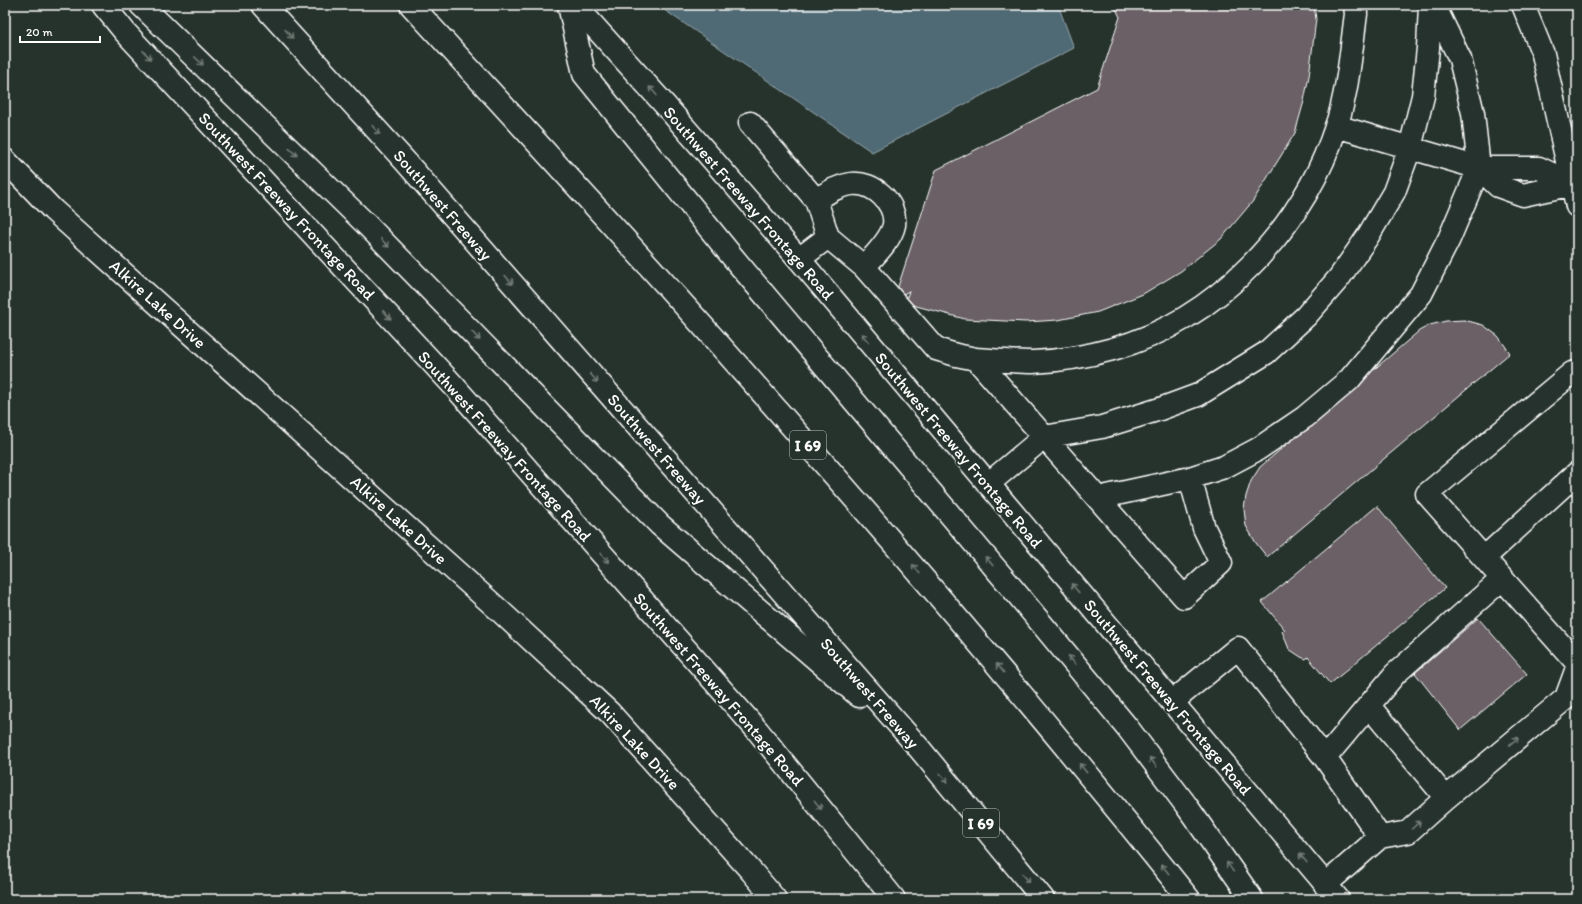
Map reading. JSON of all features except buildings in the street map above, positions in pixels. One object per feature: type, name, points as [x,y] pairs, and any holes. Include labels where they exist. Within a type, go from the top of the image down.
[{"type":"main road","name":"Southwest Freeway Frontage Road","points":[[103,5],[125,32],[459,392],[758,731],[894,899]]},
{"type":"main road","points":[[141,5],[367,225],[660,525],[919,748]]},
{"type":"main road","name":"Southwest Freeway","points":[[263,5],[405,161],[919,748],[1043,899]]},
{"type":"main road","name":"I 69","points":[[411,5],[679,300],[819,457],[983,648],[1189,899]]},
{"type":"main road","points":[[569,5],[584,74],[731,256],[1017,594],[1127,727],[1186,805],[1252,899]]},
{"type":"main road","name":"Southwest Freeway Frontage Road","points":[[575,5],[697,142],[798,259],[1332,892]]},
{"type":"main road","points":[[750,123],[816,200],[828,237],[864,267],[936,350],[976,359],[1033,362],[1113,349],[1148,337],[1182,319],[1226,289],[1260,256],[1287,223],[1311,186],[1336,126],[1348,74],[1356,14],[1355,5]]},
{"type":"main road","points":[[988,484],[1044,437],[1102,427],[1160,409],[1198,395],[1266,353],[1306,316],[1339,278],[1368,236],[1394,192],[1410,148],[1423,96],[1428,48],[1430,5]]},
{"type":"main road","points":[[1098,498],[1190,478],[1224,467],[1258,449],[1305,418],[1349,380],[1421,294],[1449,239],[1480,168],[1473,113],[1460,59],[1434,5]]},
{"type":"main road","points":[[1523,5],[1543,54],[1577,206]]},
{"type":"main road","points":[[1336,126],[1480,168],[1539,168],[1573,184]]},
{"type":"main road","name":"Alkire Lake Drive","points":[[5,160],[53,210],[500,611],[610,712],[775,899]]},
{"type":"main road","points":[[816,200],[836,187],[853,183],[867,186],[880,193],[888,202],[894,214],[894,226],[884,245],[864,267]]},
{"type":"main road","points":[[798,259],[828,237]]},
{"type":"main road","points":[[976,359],[1184,597],[1221,563],[1204,528],[1190,478]]},
{"type":"main road","points":[[1577,372],[1572,373],[1427,494],[1577,663]]},
{"type":"main road","points":[[1484,558],[1577,473]]},
{"type":"main road","points":[[1325,758],[1395,674],[1502,579]]},
{"type":"main road","points":[[1172,702],[1238,648],[1325,758],[1380,837]]},
{"type":"main road","points":[[1332,892],[1380,837],[1408,832],[1446,798],[1566,698],[1577,668]]},
{"type":"main road","points":[[1369,706],[1446,798]]},
{"type":"water","points":[[657,5],[1058,5],[1074,48],[872,152]]}]
